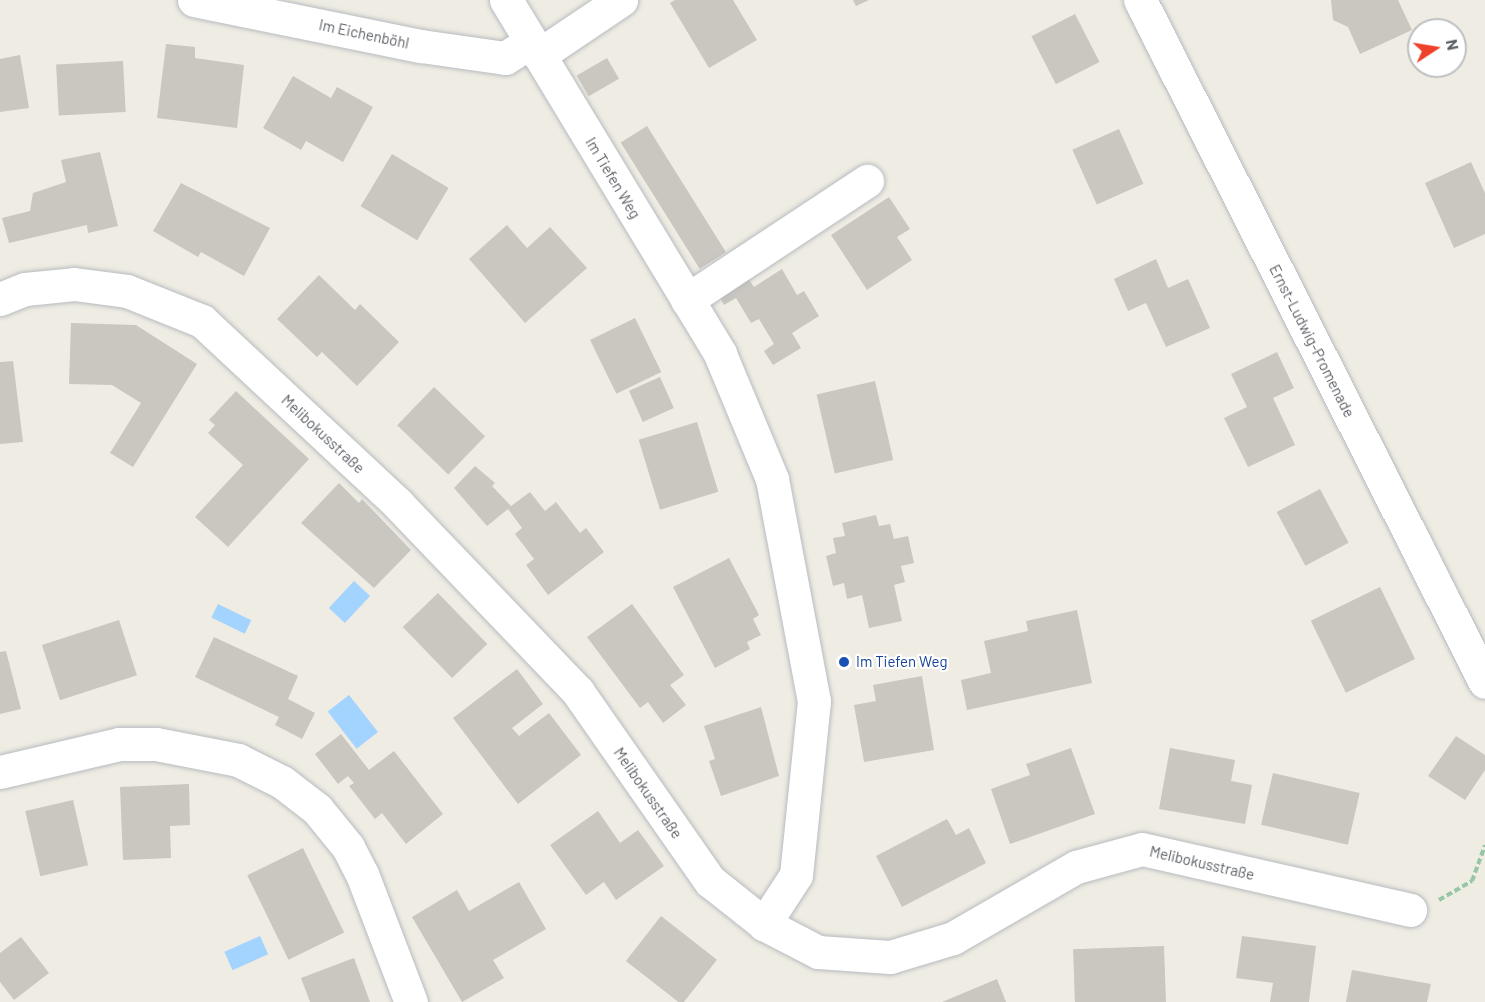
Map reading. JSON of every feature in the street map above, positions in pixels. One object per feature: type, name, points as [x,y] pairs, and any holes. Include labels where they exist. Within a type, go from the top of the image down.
[{"type":"street","name":"Im Eichenböhl","points":[[194,0],[421,46],[505,58],[535,49]]},
{"type":"street","name":"Im Tiefen Weg","points":[[506,0],[720,354],[772,479],[814,701],[796,875],[764,924]]},
{"type":"street","points":[[535,49],[621,0]]},
{"type":"street","name":"Ernst-Ludwig-Promenade","points":[[1140,0],[1485,682]]},
{"type":"street","points":[[687,300],[867,181]]},
{"type":"street","name":"Melibokusstraße","points":[[0,298],[25,289],[74,284],[127,291],[202,321],[398,504],[578,692],[710,881],[764,924],[818,952],[890,957],[953,938],[1077,867],[1143,849],[1410,910]]},
{"type":"street","points":[[0,772],[119,744],[156,744],[238,759],[282,782],[317,809],[348,847],[362,874],[411,1002]]},
{"type":"path","points":[[1410,910],[1454,894],[1472,881],[1485,845]]},
{"type":"water","points":[[354,581],[370,596],[345,623],[329,608]]},
{"type":"water","points":[[218,604],[251,620],[245,634],[211,617]]},
{"type":"water","points":[[349,695],[378,732],[357,749],[328,712]]},
{"type":"water","points":[[260,936],[268,954],[233,970],[224,952]]},
{"type":"building","points":[[675,0],[733,0],[757,40],[709,68],[670,3]]},
{"type":"building","points":[[853,0],[869,0],[856,6]]},
{"type":"building","points":[[1331,0],[1398,0],[1407,19],[1407,32],[1360,54],[1348,27],[1333,20]]},
{"type":"building","points":[[1075,14],[1100,62],[1056,84],[1031,36]]},
{"type":"building","points":[[166,44],[195,47],[195,58],[244,65],[237,128],[157,118]]},
{"type":"building","points":[[20,55],[29,108],[0,112],[0,59]]},
{"type":"building","points":[[607,58],[619,79],[589,96],[577,76]]},
{"type":"building","points":[[123,61],[126,112],[59,115],[56,65]]},
{"type":"building","points":[[293,76],[331,98],[337,87],[373,107],[343,162],[306,141],[301,150],[263,128]]},
{"type":"building","points":[[647,126],[726,252],[700,269],[621,142]]},
{"type":"building","points":[[1119,129],[1143,184],[1097,205],[1072,150]]},
{"type":"building","points":[[100,152],[118,226],[88,233],[87,225],[9,243],[2,218],[30,211],[33,193],[66,182],[61,160]]},
{"type":"building","points":[[392,154],[449,188],[417,240],[361,206]]},
{"type":"building","points":[[1471,162],[1485,193],[1485,234],[1454,248],[1425,183]]},
{"type":"building","points":[[181,183],[270,228],[244,276],[201,252],[198,257],[153,231]]},
{"type":"building","points":[[889,197],[910,229],[897,237],[912,260],[867,290],[831,235]]},
{"type":"building","points":[[507,225],[527,248],[550,227],[587,268],[525,323],[469,259]]},
{"type":"building","points":[[1156,259],[1168,288],[1188,279],[1210,328],[1166,347],[1146,303],[1128,311],[1114,279]]},
{"type":"building","points":[[782,269],[797,295],[804,291],[819,316],[792,333],[801,348],[773,365],[764,351],[774,344],[759,319],[751,323],[736,298],[724,305],[717,291],[745,274],[754,287]]},
{"type":"building","points":[[319,275],[355,310],[360,304],[399,342],[357,386],[322,352],[317,357],[277,319]]},
{"type":"building","points":[[635,318],[661,372],[616,394],[590,340]]},
{"type":"building","points":[[71,323],[136,325],[197,364],[133,467],[110,453],[141,403],[112,385],[69,384]]},
{"type":"building","points":[[1277,352],[1294,388],[1273,398],[1295,445],[1248,467],[1224,418],[1247,407],[1231,374]]},
{"type":"building","points":[[13,361],[23,442],[0,444],[0,362]]},
{"type":"building","points":[[660,377],[674,408],[643,422],[629,391]]},
{"type":"building","points":[[875,381],[893,460],[835,473],[817,394]]},
{"type":"building","points":[[434,387],[485,436],[448,474],[397,425]]},
{"type":"building","points":[[236,391],[309,459],[228,547],[195,517],[243,465],[208,433],[215,425],[209,420]]},
{"type":"building","points":[[697,422],[718,492],[660,510],[639,440]]},
{"type":"building","points":[[475,466],[495,483],[492,486],[511,506],[530,492],[545,511],[556,502],[580,533],[586,528],[604,552],[548,595],[526,565],[534,559],[515,534],[522,528],[508,509],[487,526],[454,488]]},
{"type":"building","points":[[339,483],[359,503],[362,499],[411,550],[374,588],[301,523]]},
{"type":"building","points":[[1320,489],[1349,543],[1305,566],[1277,512]]},
{"type":"building","points":[[876,515],[879,526],[890,524],[894,539],[908,536],[914,563],[901,566],[905,582],[894,585],[902,621],[869,628],[862,595],[847,599],[844,583],[833,586],[826,556],[836,553],[833,538],[845,536],[842,523]]},
{"type":"building","points":[[729,558],[759,615],[753,619],[761,635],[747,642],[750,649],[715,668],[673,587]]},
{"type":"building","points":[[1380,587],[1415,659],[1346,693],[1311,621]]},
{"type":"building","points":[[438,593],[487,644],[452,678],[403,627]]},
{"type":"building","points":[[632,604],[684,675],[670,685],[686,705],[663,723],[648,702],[640,708],[587,637]]},
{"type":"building","points":[[1077,610],[1092,683],[967,710],[961,680],[991,673],[984,641],[1028,631],[1026,621]]},
{"type":"building","points":[[119,620],[137,675],[60,700],[42,645]]},
{"type":"building","points":[[214,637],[298,676],[288,699],[315,713],[302,739],[275,725],[279,717],[195,677]]},
{"type":"building","points":[[6,651],[21,709],[0,714],[0,652]]},
{"type":"building","points":[[517,669],[543,704],[512,728],[519,736],[549,713],[581,755],[518,804],[453,718]]},
{"type":"building","points":[[922,676],[934,750],[864,762],[854,705],[876,701],[873,685]]},
{"type":"building","points":[[761,707],[779,776],[721,796],[709,761],[715,759],[704,726]]},
{"type":"building","points":[[341,734],[369,770],[394,751],[443,814],[406,844],[382,813],[375,819],[349,786],[354,783],[348,776],[338,784],[315,754]]},
{"type":"building","points":[[1456,736],[1485,755],[1485,770],[1465,800],[1428,776]]},
{"type":"building","points":[[1071,748],[1095,814],[1010,844],[991,789],[1030,775],[1026,764]]},
{"type":"building","points":[[1170,748],[1235,760],[1231,781],[1252,785],[1245,824],[1159,809]]},
{"type":"building","points":[[1273,773],[1360,793],[1348,845],[1261,825]]},
{"type":"building","points":[[189,784],[190,825],[170,826],[171,858],[123,860],[120,787]]},
{"type":"building","points":[[73,800],[88,865],[40,876],[25,811]]},
{"type":"building","points":[[598,811],[620,843],[638,830],[664,866],[616,900],[604,882],[586,895],[550,845]]},
{"type":"building","points":[[947,819],[956,835],[969,828],[986,863],[902,907],[876,856]]},
{"type":"building","points":[[303,848],[344,932],[288,960],[247,875]]},
{"type":"building","points":[[519,882],[546,929],[493,960],[504,978],[462,1002],[412,917],[457,890],[469,911]]},
{"type":"building","points":[[661,916],[717,960],[684,1002],[678,1002],[626,961]]},
{"type":"building","points":[[1242,936],[1316,946],[1309,1002],[1270,1002],[1273,983],[1236,978]]},
{"type":"building","points":[[21,937],[49,973],[14,1000],[0,982],[0,953]]},
{"type":"building","points":[[1164,946],[1166,1002],[1075,1002],[1073,949]]},
{"type":"building","points":[[354,958],[370,1002],[310,1002],[301,978]]},
{"type":"building","points":[[1352,970],[1431,984],[1427,1002],[1346,1002]]},
{"type":"building","points":[[997,979],[1006,1002],[942,1002]]},
{"type":"place","name":"Im Tiefen Weg","points":[[844,662]]}]
